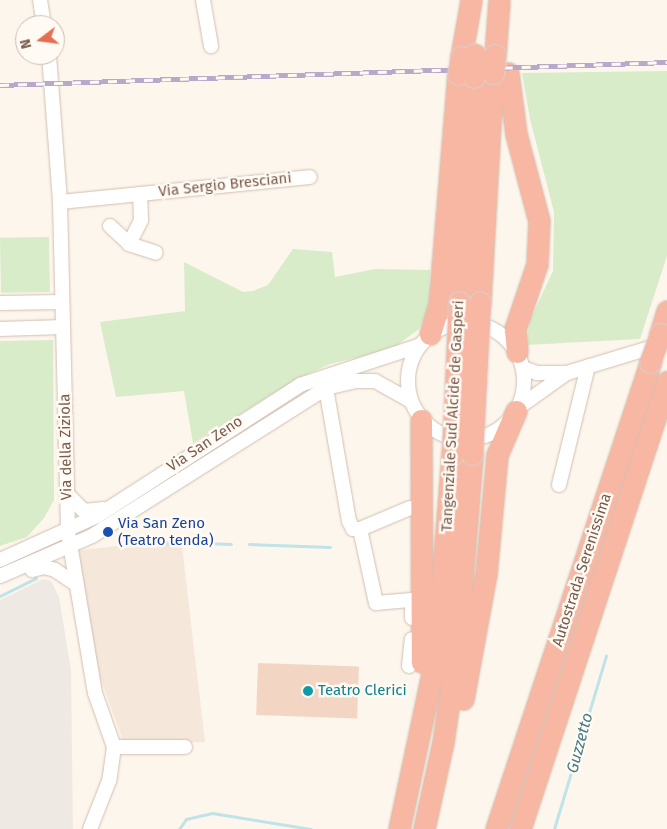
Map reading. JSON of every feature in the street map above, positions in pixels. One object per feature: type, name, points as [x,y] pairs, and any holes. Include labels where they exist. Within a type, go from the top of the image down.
[{"type":"highway","points":[[471,0],[484,65],[516,134],[539,221],[537,264],[515,329],[520,360]]},
{"type":"highway","name":"Tangenziale Sud Alcide de Gasperi","points":[[477,0],[484,65]]},
{"type":"highway","name":"Tangenziale Sud Alcide de Gasperi","points":[[424,829],[443,742],[463,592],[462,454],[484,65],[498,3]]},
{"type":"highway","points":[[424,340],[439,305],[484,65]]},
{"type":"highway","name":"Autostrada Serenissima","points":[[496,829],[650,362],[663,338],[667,311]]},
{"type":"highway","name":"Autostrada Serenissima","points":[[520,829],[667,382]]},
{"type":"highway","points":[[443,742],[461,712],[486,574],[497,455],[517,409]]},
{"type":"highway","points":[[417,749],[424,639],[421,420]]},
{"type":"highway","name":"Tangenziale Sud Alcide de Gasperi","points":[[399,829],[437,650],[462,454]]},
{"type":"street","points":[[40,0],[42,15]]},
{"type":"street","points":[[204,0],[211,46]]},
{"type":"street","name":"Via della Ziziola","points":[[50,65],[60,202],[68,532],[95,693],[114,747],[109,781],[90,829]]},
{"type":"street","name":"Via Sergio Bresciani","points":[[60,202],[310,177]]},
{"type":"street","name":"Via Sergio Bresciani","points":[[129,244],[141,220],[140,194]]},
{"type":"street","points":[[110,226],[129,244],[156,253]]},
{"type":"street","points":[[0,303],[62,302]]},
{"type":"street","name":"Via San Zeno","points":[[0,560],[68,532],[112,506],[300,385],[424,340],[451,324],[467,322],[489,327],[520,360]]},
{"type":"street","points":[[0,328],[63,327]]},
{"type":"street","points":[[520,360],[537,373],[566,373],[663,338]]},
{"type":"street","points":[[424,340],[407,382],[411,401],[421,420],[448,437],[471,440],[498,430],[517,409],[566,373]]},
{"type":"street","points":[[517,409],[525,382],[520,360]]},
{"type":"street","points":[[559,485],[588,366]]},
{"type":"street","name":"Via San Zeno","points":[[0,576],[70,548],[326,388],[356,381],[375,381],[411,401]]},
{"type":"street","points":[[326,388],[349,521],[353,529],[360,529],[410,508]]},
{"type":"street","points":[[67,494],[84,511],[112,506]]},
{"type":"street","points":[[360,529],[376,603],[412,600],[409,666]]},
{"type":"street","points":[[0,580],[44,567],[60,572],[76,584]]},
{"type":"street","points":[[114,747],[185,747]]},
{"type":"shaded area","points":[[181,538],[205,742],[124,744],[95,663],[75,551]]},
{"type":"shaded area","points":[[43,579],[51,581],[59,597],[71,670],[73,829],[0,829],[0,600]]},
{"type":"green space","points":[[667,71],[667,256],[640,339],[526,345],[530,320],[553,271],[554,212],[530,119],[522,73]]},
{"type":"green space","points":[[49,237],[50,292],[1,293],[0,238]]},
{"type":"green space","points":[[293,249],[332,252],[335,277],[375,269],[430,270],[429,311],[419,329],[392,349],[330,364],[297,379],[193,443],[184,391],[116,397],[100,322],[185,311],[184,262],[243,292],[253,291],[268,285]]},
{"type":"green space","points":[[53,340],[54,500],[44,518],[27,537],[0,546],[0,341]]},
{"type":"building","name":"Teatro Clerici","points":[[258,663],[359,667],[357,718],[256,715]]},
{"type":"waterway","points":[[139,544],[197,543]]},
{"type":"waterway","points":[[204,543],[231,544]]},
{"type":"waterway","points":[[249,544],[330,547]]},
{"type":"waterway","points":[[0,596],[36,578]]},
{"type":"waterway","name":"Guzzetto","points":[[554,829],[606,656]]},
{"type":"waterway","name":"Guzzetto","points":[[179,829],[186,819],[212,813],[311,829]]},
{"type":"railway","points":[[0,85],[667,62]]},
{"type":"place","name":"Via San Zeno (Teatro tenda)","points":[[108,532]]},
{"type":"place","name":"Teatro Clerici","points":[[308,691]]}]
